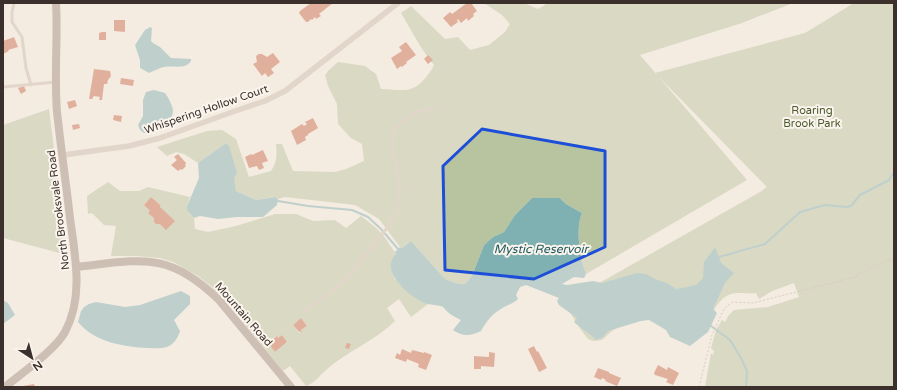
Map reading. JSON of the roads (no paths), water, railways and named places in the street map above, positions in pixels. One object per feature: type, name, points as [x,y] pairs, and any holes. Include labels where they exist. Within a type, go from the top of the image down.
[{"type":"main road","name":"North Brooksvale Road","points":[[5,387],[50,350],[65,332],[71,318],[75,299],[76,267],[57,112],[56,3]]},
{"type":"main road","name":"Mountain Road","points":[[76,267],[125,261],[154,261],[186,273],[206,287],[219,300],[291,387]]},
{"type":"street","name":"Whispering Hollow Court","points":[[63,155],[129,146],[160,138],[266,101],[285,91],[398,3]]},
{"type":"lane","points":[[14,3],[12,22],[22,37],[26,68],[31,85]]},
{"type":"lane","points":[[3,87],[56,82]]},
{"type":"lane","points":[[303,312],[345,281],[387,228],[396,210],[400,191],[392,142],[394,130],[401,122],[414,113],[433,108]]},
{"type":"water","points":[[150,27],[152,28],[151,41],[160,47],[171,58],[191,59],[191,61],[186,65],[179,67],[164,67],[149,73],[140,68],[140,60],[135,45],[145,30]]},
{"type":"water","points":[[154,90],[165,93],[172,107],[172,116],[163,128],[154,132],[144,133],[140,130],[138,125],[143,116],[143,100],[146,92]]},
{"type":"water","points":[[226,143],[229,146],[237,173],[234,178],[236,191],[256,200],[275,197],[278,199],[277,205],[263,217],[218,219],[200,216],[194,218],[187,210],[187,206],[199,178],[198,163]]},
{"type":"water","name":"Mystic Reservoir","points":[[532,198],[560,198],[566,204],[582,213],[579,227],[579,244],[586,274],[584,278],[574,277],[562,284],[567,285],[593,281],[602,283],[637,273],[646,274],[667,283],[676,289],[696,285],[703,278],[704,262],[715,247],[721,263],[734,273],[725,283],[713,309],[717,313],[708,332],[690,346],[670,337],[666,330],[649,320],[608,331],[603,337],[596,340],[574,322],[577,318],[559,305],[557,301],[559,298],[526,285],[520,287],[516,295],[518,299],[495,313],[487,321],[481,331],[470,335],[463,335],[453,330],[461,320],[450,314],[443,307],[420,301],[405,290],[394,276],[391,268],[392,261],[396,254],[395,252],[400,247],[402,248],[411,241],[445,279],[459,284],[465,284],[472,276],[484,245],[493,237],[504,232],[515,215]]},
{"type":"water","points":[[181,291],[190,296],[190,304],[174,320],[180,331],[172,344],[167,347],[157,348],[120,345],[101,339],[85,329],[78,322],[81,311],[89,304],[96,302],[125,307],[140,305]]},
{"type":"water","points":[[3,300],[8,303],[15,315],[3,324]]},
{"type":"waterway","points":[[719,257],[765,244],[800,212],[825,205],[851,206],[860,195],[889,180],[894,172]]},
{"type":"waterway","points":[[278,201],[308,206],[352,210],[368,217],[381,229],[398,249]]},
{"type":"waterway","points":[[711,326],[730,340],[741,358],[747,371],[746,387]]},
{"type":"park label","name":"Roaring Brook Park","points":[[812,116]]}]
